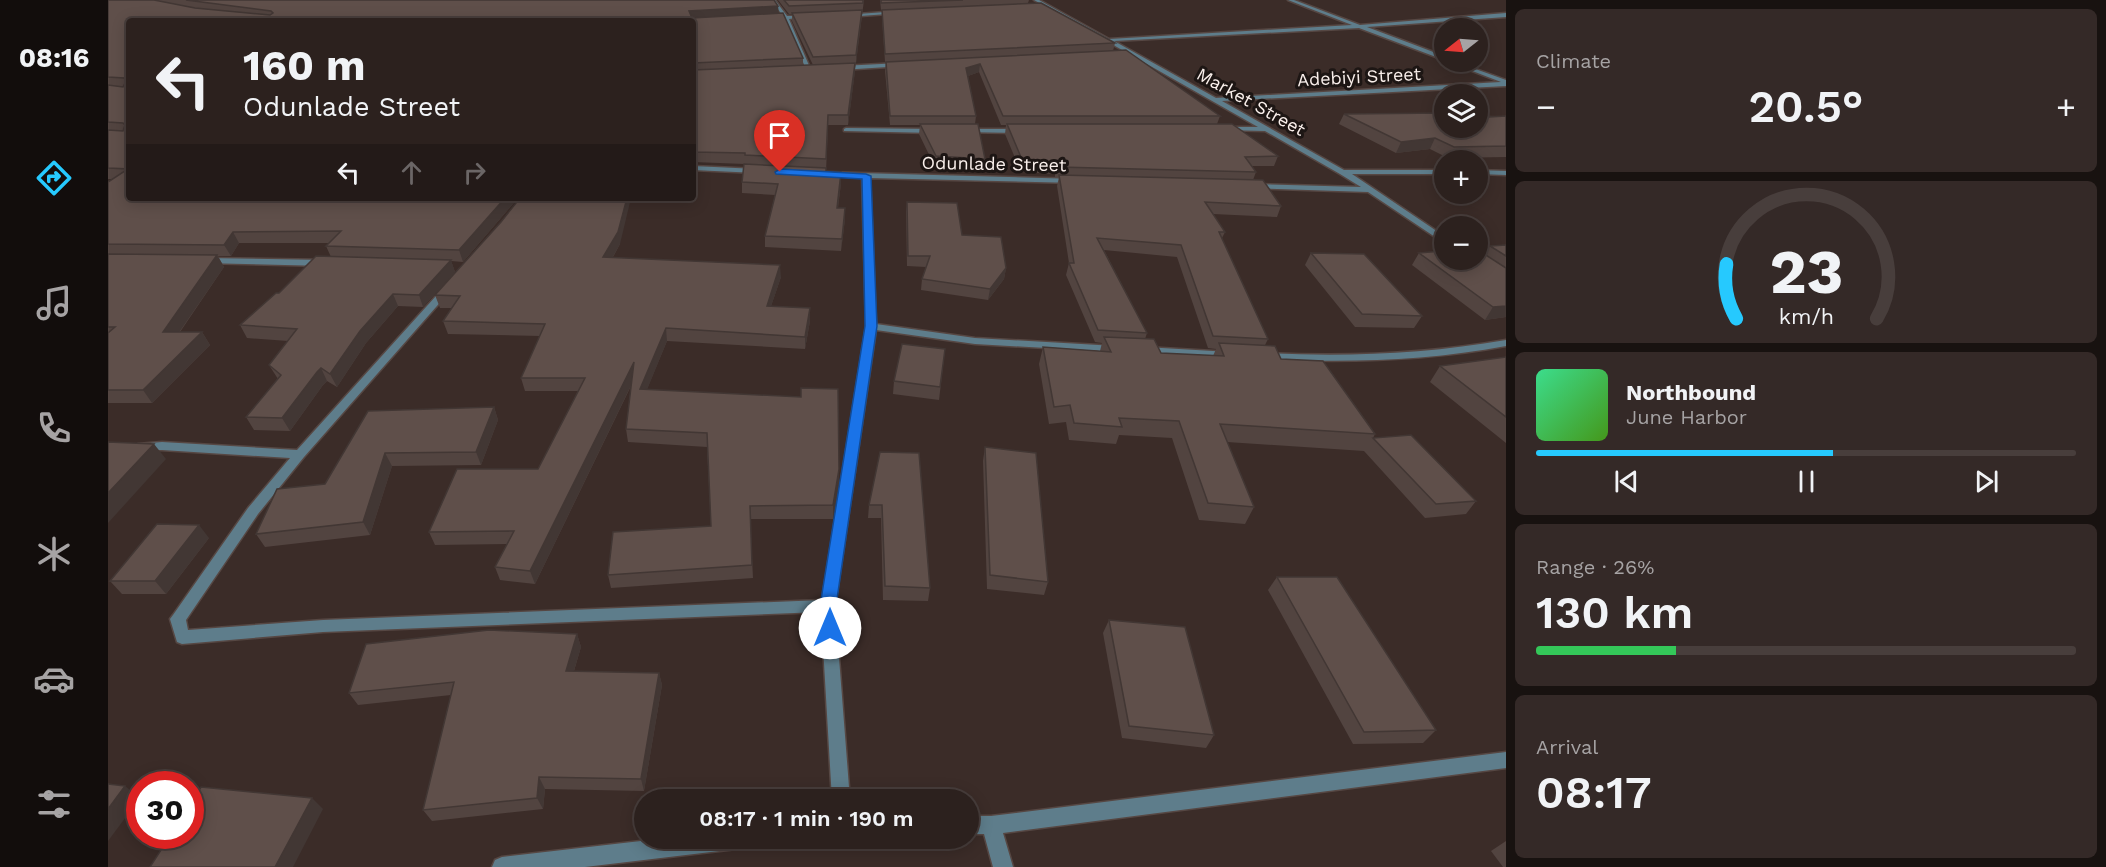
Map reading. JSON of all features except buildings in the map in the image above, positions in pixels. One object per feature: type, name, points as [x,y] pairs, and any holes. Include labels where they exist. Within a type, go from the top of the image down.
[{"type":"street","points":[[773,0],[786,17],[809,69]]},
{"type":"street","points":[[1290,0],[1434,54]]},
{"type":"street","name":"Market Street","points":[[1035,3],[1046,6],[1110,40],[1343,172],[1434,233]]},
{"type":"street","points":[[845,15],[904,12]]},
{"type":"street","points":[[1110,40],[1363,26],[1506,15]]},
{"type":"street","points":[[762,18],[821,16]]},
{"type":"street","points":[[1122,55],[1134,54]]},
{"type":"street","points":[[832,68],[913,64]]},
{"type":"street","points":[[797,70],[821,69]]},
{"type":"street","points":[[1478,72],[1506,83]]},
{"type":"street","name":"Adebiyi Street","points":[[1214,100],[1506,83]]},
{"type":"street","points":[[1218,129],[1265,129]]},
{"type":"street","points":[[846,130],[948,131]]},
{"type":"street","points":[[960,131],[1030,130]]},
{"type":"street","points":[[696,168],[762,171]]},
{"type":"street","points":[[1343,172],[1434,172]]},
{"type":"street","points":[[1488,172],[1506,173]]},
{"type":"street","name":"Odunlade Street","points":[[820,174],[1083,181]]},
{"type":"street","points":[[840,789],[828,606],[871,326],[866,176]]},
{"type":"street","points":[[1237,186],[1367,189]]},
{"type":"street","points":[[191,261],[331,263]]},
{"type":"street","points":[[459,276],[300,454],[253,511],[178,619],[182,637],[288,627],[828,606]]},
{"type":"street","points":[[871,326],[975,341],[1236,355]]},
{"type":"street","points":[[1248,356],[1307,358],[1458,353],[1506,343]]},
{"type":"street","points":[[132,448],[162,446],[300,454]]},
{"type":"street","points":[[979,825],[1506,760]]},
{"type":"street","points":[[991,825],[1004,867]]},
{"type":"street","points":[[502,867],[658,849]]},
{"type":"route","points":[[780,172],[866,176],[871,326],[828,606],[830,628]]}]
